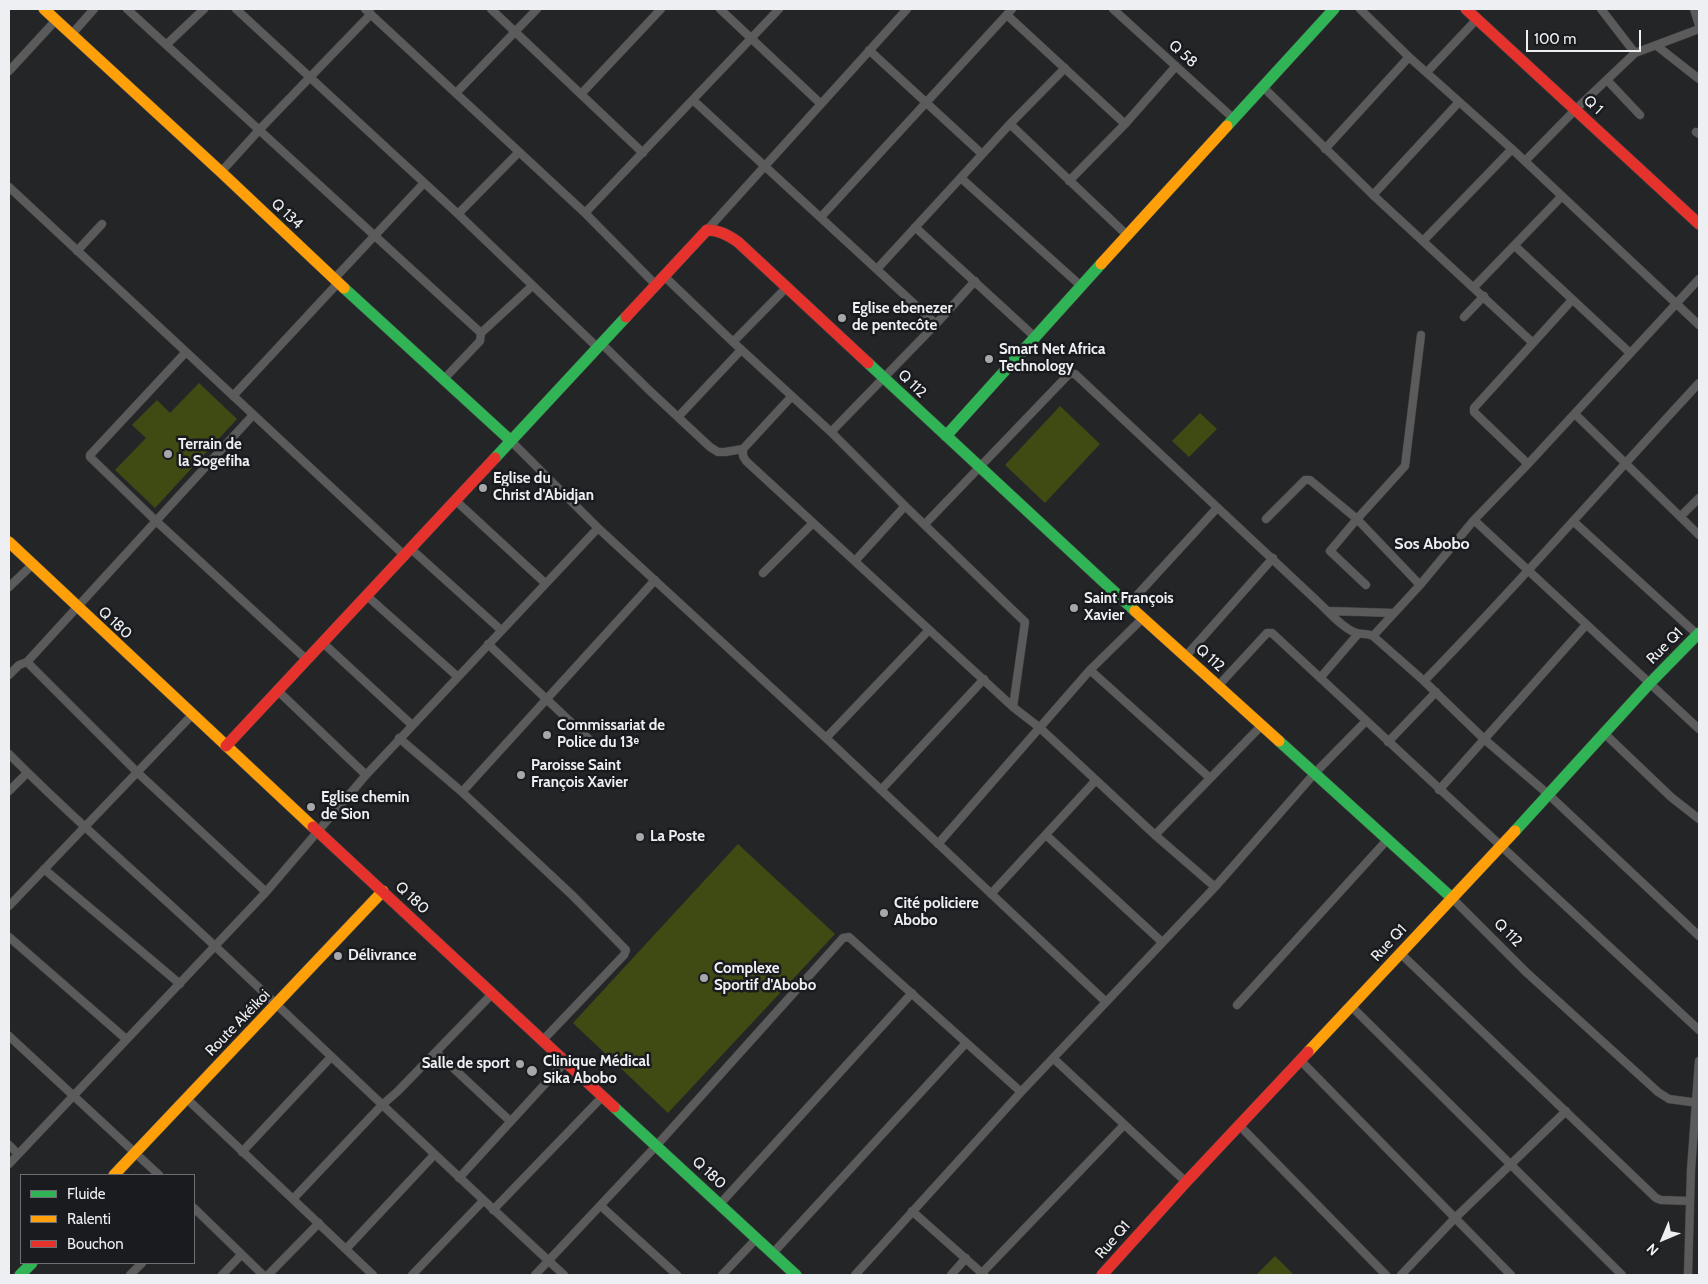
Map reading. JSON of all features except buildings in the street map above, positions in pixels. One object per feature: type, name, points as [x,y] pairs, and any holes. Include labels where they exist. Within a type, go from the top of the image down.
[{"type":"street","name":"Q 134","points":[[44,9],[510,440]]},
{"type":"street","points":[[72,34],[94,9]]},
{"type":"street","points":[[127,9],[481,333]]},
{"type":"street","points":[[167,44],[204,9]]},
{"type":"street","points":[[236,9],[458,214],[532,286],[710,447],[718,452],[743,449],[792,396]]},
{"type":"street","points":[[491,9],[643,154]]},
{"type":"street","points":[[457,92],[536,9]]},
{"type":"street","points":[[581,94],[661,9]]},
{"type":"street","points":[[720,9],[821,104]]},
{"type":"street","points":[[585,213],[780,9]]},
{"type":"street","points":[[226,746],[707,230],[907,9]]},
{"type":"street","name":"Q 58","points":[[1113,9],[1234,119]]},
{"type":"street","points":[[946,436],[1080,286],[1128,236],[1334,9]]},
{"type":"street","points":[[1360,9],[1699,325]]},
{"type":"street","name":"Q 1","points":[[1467,9],[1699,224]]},
{"type":"street","points":[[1602,9],[1635,54]]},
{"type":"street","points":[[1694,9],[1699,25]]},
{"type":"street","points":[[221,172],[310,78],[368,12],[457,92],[585,213],[733,342],[831,432],[1025,622],[1013,707]]},
{"type":"street","points":[[821,217],[1009,12],[1125,124]]},
{"type":"street","points":[[1427,72],[1476,19]]},
{"type":"street","points":[[9,71],[56,20]]},
{"type":"street","points":[[1525,162],[1576,109],[1635,54],[1699,29]]},
{"type":"street","points":[[1656,46],[1699,79]]},
{"type":"street","points":[[869,50],[982,154]]},
{"type":"street","points":[[1325,149],[1409,56]]},
{"type":"street","points":[[1069,181],[1125,124],[1176,66]]},
{"type":"street","points":[[877,269],[1010,124],[1065,68]]},
{"type":"street","points":[[1607,80],[1640,115]]},
{"type":"street","points":[[1263,88],[1325,149],[1533,343]]},
{"type":"street","points":[[693,100],[936,324]]},
{"type":"street","points":[[1374,195],[1459,102]]},
{"type":"street","points":[[1010,124],[1128,236]]},
{"type":"street","points":[[1423,241],[1512,149]]},
{"type":"street","points":[[458,214],[519,152]]},
{"type":"street","points":[[961,178],[1080,286]]},
{"type":"street","points":[[233,396],[375,235],[424,183]]},
{"type":"street","points":[[9,187],[253,415],[407,552],[501,630]]},
{"type":"street","points":[[1474,288],[1562,196]]},
{"type":"street","points":[[77,251],[102,224]]},
{"type":"street","points":[[916,227],[1035,337]]},
{"type":"street","name":"Q 112","points":[[707,230],[723,232],[731,236],[1128,605],[1452,898],[1526,972],[1658,1092],[1669,1099],[1698,1103]]},
{"type":"street","points":[[1515,246],[1630,353]]},
{"type":"street","points":[[1373,636],[1420,585],[1474,520],[1699,279]]},
{"type":"street","points":[[831,432],[975,281]]},
{"type":"street","points":[[444,379],[480,341],[481,333],[532,286]]},
{"type":"street","points":[[733,342],[787,287]]},
{"type":"street","points":[[1464,317],[1484,296]]},
{"type":"street","points":[[1528,464],[1474,412],[1474,408],[1572,300]]},
{"type":"street","points":[[1366,585],[1330,551],[1405,466],[1420,335]]},
{"type":"street","points":[[678,417],[741,350]]},
{"type":"street","points":[[186,352],[90,455],[92,460],[155,520],[306,659]]},
{"type":"street","points":[[925,524],[1069,374],[1075,374],[1329,612],[1358,634],[1367,633],[1373,636],[1436,692],[1484,740],[1549,795],[1699,936]]},
{"type":"street","points":[[1424,682],[1529,571],[1699,383]]},
{"type":"street","points":[[1575,414],[1682,516],[1699,535]]},
{"type":"street","points":[[9,674],[19,665],[27,662],[253,415]]},
{"type":"street","points":[[510,440],[598,528],[826,738],[1106,1002]]},
{"type":"street","points":[[743,449],[743,456],[746,461],[1013,707],[1040,728],[1155,835],[1215,886]]},
{"type":"street","points":[[1266,519],[1305,480],[1310,480],[1357,519],[1420,585]]},
{"type":"street","points":[[1682,516],[1699,498]]},
{"type":"street","points":[[455,500],[545,583]]},
{"type":"street","points":[[855,561],[905,506]]},
{"type":"street","points":[[1128,605],[1217,508]]},
{"type":"street","points":[[1474,520],[1699,729]]},
{"type":"street","points":[[1573,521],[1699,635]]},
{"type":"street","points":[[763,573],[813,522]]},
{"type":"street","points":[[9,1164],[266,892],[366,775],[598,528]]},
{"type":"street","name":"Q 180","points":[[9,542],[76,607],[796,1275]]},
{"type":"street","points":[[1186,656],[1273,558]]},
{"type":"street","points":[[9,587],[33,564]]},
{"type":"street","points":[[462,792],[655,580]]},
{"type":"street","points":[[366,595],[458,677]]},
{"type":"street","points":[[1329,612],[1394,613]]},
{"type":"street","points":[[938,844],[1090,670],[1143,618]]},
{"type":"street","points":[[1439,790],[1586,625]]},
{"type":"street","points":[[826,738],[929,630]]},
{"type":"street","points":[[1218,686],[1270,632],[1699,1030]]},
{"type":"street","points":[[1320,678],[1358,634]]},
{"type":"street","name":"Rue Q1","points":[[1102,1275],[1238,1125],[1502,846],[1649,684],[1699,635]]},
{"type":"street","points":[[322,642],[412,725]]},
{"type":"street","points":[[488,644],[593,744]]},
{"type":"street","points":[[27,662],[138,773],[266,892]]},
{"type":"street","points":[[1090,670],[1210,778]]},
{"type":"street","points":[[881,790],[984,679]]},
{"type":"street","points":[[277,690],[366,775]]},
{"type":"street","points":[[1388,742],[1436,692]]},
{"type":"street","points":[[9,906],[192,715]]},
{"type":"street","points":[[855,1275],[1021,1092],[1215,886],[1314,774],[1366,721]]},
{"type":"street","points":[[1155,835],[1262,726]]},
{"type":"street","points":[[1605,734],[1671,797],[1699,820]]},
{"type":"street","points":[[400,738],[462,792],[572,895],[626,950],[624,955],[543,1040]]},
{"type":"street","points":[[9,754],[84,828],[215,946],[381,1106],[564,1275]]},
{"type":"street","points":[[9,791],[27,773]]},
{"type":"street","points":[[991,894],[1096,780]]},
{"type":"street","points":[[1046,835],[1162,942]]},
{"type":"street","points":[[1237,1005],[1387,840]]},
{"type":"street","points":[[44,868],[180,984]]},
{"type":"street","name":"Route Akéikoi","points":[[115,1174],[383,891]]},
{"type":"street","points":[[9,937],[126,1039]]},
{"type":"street","points":[[535,1275],[657,1145],[843,938],[849,937],[1021,1092]]},
{"type":"street","points":[[1400,953],[1658,1200],[1690,1201]]},
{"type":"street","points":[[720,1204],[912,993]]},
{"type":"street","points":[[293,1199],[381,1106],[398,1091],[492,994]]},
{"type":"street","points":[[1351,1006],[1622,1275]]},
{"type":"street","points":[[9,1036],[158,1174]]},
{"type":"street","points":[[773,1253],[966,1043]]},
{"type":"street","points":[[436,1052],[510,1121]]},
{"type":"street","points":[[242,1152],[330,1057]]},
{"type":"street","points":[[1053,1058],[1186,1182]]},
{"type":"street","points":[[1300,1060],[1511,1275]]},
{"type":"street","points":[[1688,1275],[1690,1201],[1695,1171],[1699,1061]]},
{"type":"street","points":[[459,1178],[566,1062]]},
{"type":"street","points":[[494,1210],[604,1096]]},
{"type":"street","points":[[186,1098],[373,1275]]},
{"type":"street","points":[[1401,1275],[1454,1219],[1566,1111]]},
{"type":"street","points":[[912,1211],[983,1274],[1124,1125]]},
{"type":"street","points":[[1238,1125],[1386,1275]]},
{"type":"street","points":[[9,1145],[18,1154]]},
{"type":"street","points":[[346,1249],[434,1155]]},
{"type":"street","points":[[412,1275],[483,1201]]},
{"type":"street","points":[[601,1206],[677,1275]]},
{"type":"street","points":[[195,1209],[263,1275]]},
{"type":"street","points":[[268,1275],[319,1223]]},
{"type":"street","points":[[722,1275],[757,1238]]},
{"type":"street","points":[[222,1275],[241,1255]]},
{"type":"street","points":[[951,1275],[966,1258]]},
{"type":"street","points":[[20,1275],[31,1264]]},
{"type":"street","points":[[130,1275],[141,1264]]},
{"type":"green space","name":"Terrain de la Sogefiha","points":[[199,383],[237,419],[155,508],[115,470],[146,438],[132,425],[157,400],[170,413]]},
{"type":"green space","points":[[1060,406],[1100,444],[1045,503],[1005,465]]},
{"type":"green space","points":[[1200,413],[1217,429],[1189,457],[1172,441]]},
{"type":"green space","name":"Complexe Sportif d'Abobo","points":[[738,844],[835,934],[668,1113],[573,1023]]},
{"type":"green space","points":[[1275,1256],[1294,1275],[1256,1275]]},
{"type":"traffic: fast","points":[[1227,126],[1334,9]]},
{"type":"traffic: fast","points":[[946,436],[1101,264]]},
{"type":"traffic: fast","points":[[344,288],[510,440]]},
{"type":"traffic: fast","points":[[495,458],[626,317]]},
{"type":"traffic: fast","points":[[868,363],[1135,611]]},
{"type":"traffic: fast","points":[[1515,831],[1649,684],[1699,633]]},
{"type":"traffic: fast","points":[[1279,741],[1452,898]]},
{"type":"traffic: fast","points":[[614,1107],[796,1275]]},
{"type":"traffic: fast","points":[[20,1275],[31,1264]]},
{"type":"traffic: slow","points":[[44,9],[344,288]]},
{"type":"traffic: slow","points":[[1101,264],[1227,126]]},
{"type":"traffic: slow","points":[[9,542],[313,827]]},
{"type":"traffic: slow","points":[[1135,611],[1279,741]]},
{"type":"traffic: slow","points":[[1308,1052],[1515,831]]},
{"type":"traffic: slow","points":[[115,1174],[383,891]]},
{"type":"traffic: jam","points":[[1466,9],[1699,224]]},
{"type":"traffic: jam","points":[[626,317],[707,230],[716,231],[738,242],[868,363]]},
{"type":"traffic: jam","points":[[226,746],[495,458]]},
{"type":"traffic: jam","points":[[313,827],[614,1107]]},
{"type":"traffic: jam","points":[[1102,1275],[1308,1052]]},
{"type":"place","name":"Eglise ebenezer de pentecôte","points":[[842,318]]},
{"type":"place","name":"Smart Net Africa Technology","points":[[989,359]]},
{"type":"place","name":"Terrain de la Sogefiha","points":[[168,454]]},
{"type":"place","name":"Eglise du Christ d'Abidjan","points":[[483,488]]},
{"type":"place","name":"Saint François Xavier","points":[[1074,608]]},
{"type":"place","name":"Commissariat de Police du 13ᵉ","points":[[547,735]]},
{"type":"place","name":"Paroisse Saint François Xavier","points":[[521,775]]},
{"type":"place","name":"Eglise chemin de Sion","points":[[311,807]]},
{"type":"place","name":"La Poste","points":[[640,837]]},
{"type":"place","name":"Cité policiere Abobo","points":[[884,913]]},
{"type":"place","name":"Délivrance","points":[[338,956]]},
{"type":"place","name":"Complexe Sportif d'Abobo","points":[[704,978]]},
{"type":"place","name":"Salle de sport","points":[[520,1064]]},
{"type":"place","name":"Clinique Médical Sika Abobo","points":[[532,1071]]},
{"type":"district","name":"Sos Abobo","points":[[1432,544]]}]
